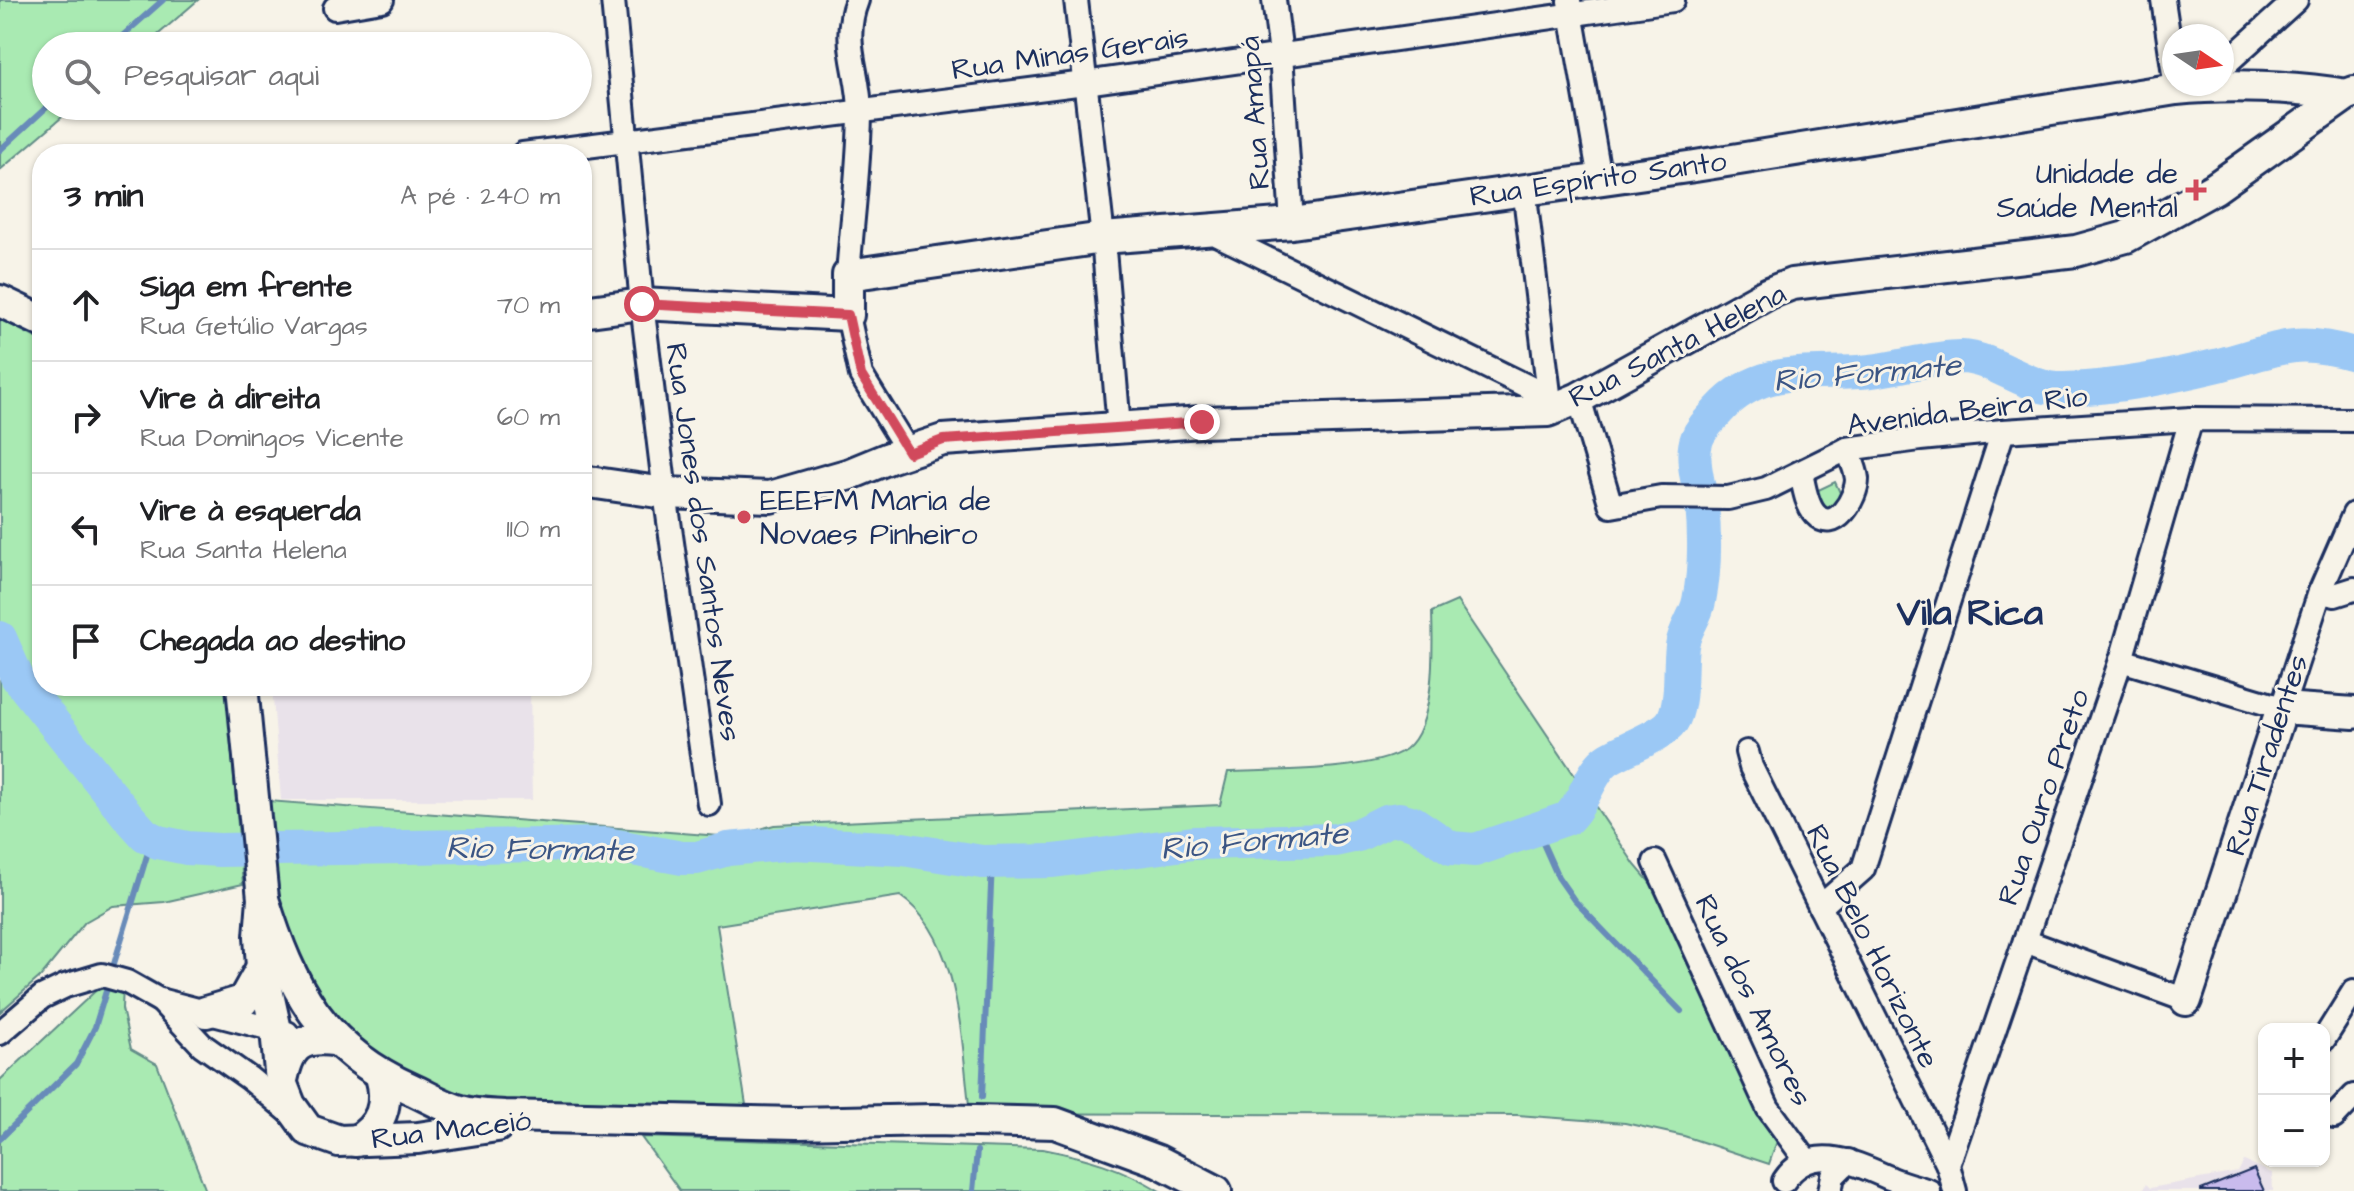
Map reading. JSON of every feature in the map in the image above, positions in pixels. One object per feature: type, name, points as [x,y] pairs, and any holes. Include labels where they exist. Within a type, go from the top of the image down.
[{"type":"street","points":[[335,8],[382,0]]},
{"type":"street","name":"Rua Jones dos Santos Neves","points":[[613,0],[642,304],[709,804]]},
{"type":"street","points":[[857,0],[850,18],[849,42],[861,112],[848,275],[848,315],[861,375],[899,455]]},
{"type":"street","points":[[1076,0],[1103,238],[1119,428]]},
{"type":"street","name":"Rua Amapá","points":[[1274,0],[1281,54],[1292,223]]},
{"type":"street","name":"Rua Minas Gerais","points":[[592,145],[1085,83],[1570,7],[1673,0]]},
{"type":"street","points":[[2163,0],[2172,24]]},
{"type":"street","points":[[2234,48],[2296,0]]},
{"type":"street","points":[[1570,7],[1600,179]]},
{"type":"street","name":"Rua Espírito Santo","points":[[848,275],[1103,238],[1292,223],[1600,179],[2162,86]]},
{"type":"street","name":"Rua Espírito Santo","points":[[2234,88],[2317,102]]},
{"type":"street","name":"Rua Santa Helena","points":[[592,482],[665,493],[770,497],[850,474],[943,440],[1550,403],[1579,398],[1769,293],[1792,284],[2076,251],[2126,237],[2215,188],[2317,102],[2350,94]]},
{"type":"street","points":[[1524,188],[1550,403]]},
{"type":"street","points":[[1207,229],[1550,403]]},
{"type":"street","points":[[0,301],[32,316]]},
{"type":"street","points":[[592,311],[642,304],[848,315]]},
{"type":"street","name":"Avenida Beira Rio","points":[[1579,398],[1611,506],[1661,497],[1728,498],[1766,489],[1847,449],[2003,431],[2191,419],[2354,420]]},
{"type":"street","name":"Rua Ouro Preto","points":[[1948,1165],[2121,660],[2191,419]]},
{"type":"street","points":[[1820,907],[1863,869],[2003,431]]},
{"type":"street","points":[[1801,473],[1809,504],[1816,517],[1826,520],[1836,518],[1848,509],[1857,480],[1847,449]]},
{"type":"street","name":"Rua Tiradentes","points":[[2186,1000],[2320,592],[2354,514]]},
{"type":"street","points":[[2320,592],[2335,595],[2354,589]]},
{"type":"street","points":[[2121,660],[2282,708],[2354,713]]},
{"type":"street","name":"Rua Maceió","points":[[243,696],[263,899],[260,936],[262,967],[276,1030],[281,1082],[290,1105],[308,1130],[339,1141],[418,1138],[547,1117]]},
{"type":"street","name":"Rua Belo Horizonte","points":[[1747,752],[1751,767],[1948,1165]]},
{"type":"street","name":"Rua dos Amores","points":[[1655,862],[1768,1108],[1806,1160]]},
{"type":"street","name":"Rua Maceió","points":[[263,899],[276,942],[313,1013],[321,1040],[381,1076],[461,1111],[504,1116],[797,1123],[933,1120],[1055,1123],[1158,1161],[1216,1191]]},
{"type":"street","points":[[2025,941],[2186,1000]]},
{"type":"street","points":[[206,1012],[243,1001],[262,967]]},
{"type":"street","points":[[0,1033],[42,997],[65,986],[102,975],[127,982],[159,1000],[321,1040]]},
{"type":"street","points":[[2330,1029],[2354,991]]},
{"type":"street","points":[[159,1000],[202,1045],[275,1098],[308,1130]]},
{"type":"street","points":[[281,1082],[286,1060],[296,1047],[321,1040]]},
{"type":"street","points":[[356,1141],[369,1134],[383,1113],[385,1091],[381,1076]]},
{"type":"street","points":[[2334,1117],[2354,1096]]},
{"type":"street","points":[[1784,1181],[1793,1167],[1806,1160],[1833,1158],[1929,1191]]},
{"type":"street","points":[[1830,1191],[1833,1176],[1848,1161]]},
{"type":"street","points":[[1948,1165],[1955,1191]]},
{"type":"shaded area","points":[[273,696],[530,696],[532,800],[281,800]]},
{"type":"shaded area","points":[[2244,1161],[2272,1173],[2273,1191],[2142,1191],[2146,1184],[2150,1188],[2238,1172]]},
{"type":"green space","points":[[0,0],[198,0],[161,32],[32,32],[32,120],[59,120],[0,170]]},
{"type":"green space","points":[[0,319],[32,336],[32,696],[227,696],[243,884],[164,902],[113,906],[85,922],[41,976],[0,1012]]},
{"type":"green space","points":[[1835,482],[1843,499],[1830,511],[1819,509],[1812,493]]},
{"type":"green space","points":[[1457,601],[1635,865],[1692,932],[1779,1135],[1769,1164],[1684,1136],[1625,1123],[1517,1115],[970,1113],[960,1026],[947,965],[936,938],[920,915],[900,896],[717,925],[747,1111],[513,1105],[462,1098],[371,1054],[337,1019],[299,967],[282,917],[269,801],[733,837],[774,825],[1220,805],[1228,772],[1347,766],[1391,757],[1406,749],[1416,738],[1428,705],[1432,612]]},
{"type":"green space","points":[[120,968],[122,1009],[131,1049],[157,1064],[206,1191],[0,1191],[0,1080]]},
{"type":"green space","points":[[641,1137],[1043,1149],[1103,1164],[1160,1191],[680,1191]]},
{"type":"building","points":[[2254,1169],[2264,1191],[2201,1191],[2201,1190]]},
{"type":"waterway","points":[[127,32],[163,0]]},
{"type":"waterway","points":[[0,150],[33,120]]},
{"type":"waterway","name":"Rio Formate","points":[[32,696],[145,835],[158,842],[187,848],[606,844],[697,858],[728,849],[794,843],[903,849],[982,862],[1053,861],[1193,843],[1335,840],[1358,835],[1386,821],[1399,819],[1414,823],[1451,848],[1475,850],[1568,818],[1602,764],[1663,730],[1674,718],[1680,692],[1682,646],[1697,607],[1703,565],[1703,516],[1695,446],[1701,431],[1719,410],[1753,384],[1789,375],[1871,371],[1961,357],[1987,363],[2037,385],[2064,389],[2123,384],[2181,374],[2285,347],[2315,346],[2354,354]]},
{"type":"waterway","name":"Rio Formate","points":[[0,638],[17,677],[32,696]]},
{"type":"waterway","points":[[1537,830],[1558,877],[1574,900],[1681,1011]]},
{"type":"waterway","points":[[113,967],[152,839]]},
{"type":"waterway","points":[[982,1097],[992,862]]},
{"type":"waterway","points":[[0,1139],[76,1064],[95,1027],[107,988]]},
{"type":"waterway","points":[[973,1191],[977,1151]]},
{"type":"place","name":"Unidade de Saúde Mental","points":[[2196,190]]},
{"type":"place","name":"EEEFM Maria de Novaes Pinheiro","points":[[744,517]]},
{"type":"district","name":"Vila Rica","points":[[1970,612]]},
{"type":"route","points":[[642,304],[848,315],[861,375],[909,453],[943,440],[1202,422]]}]
